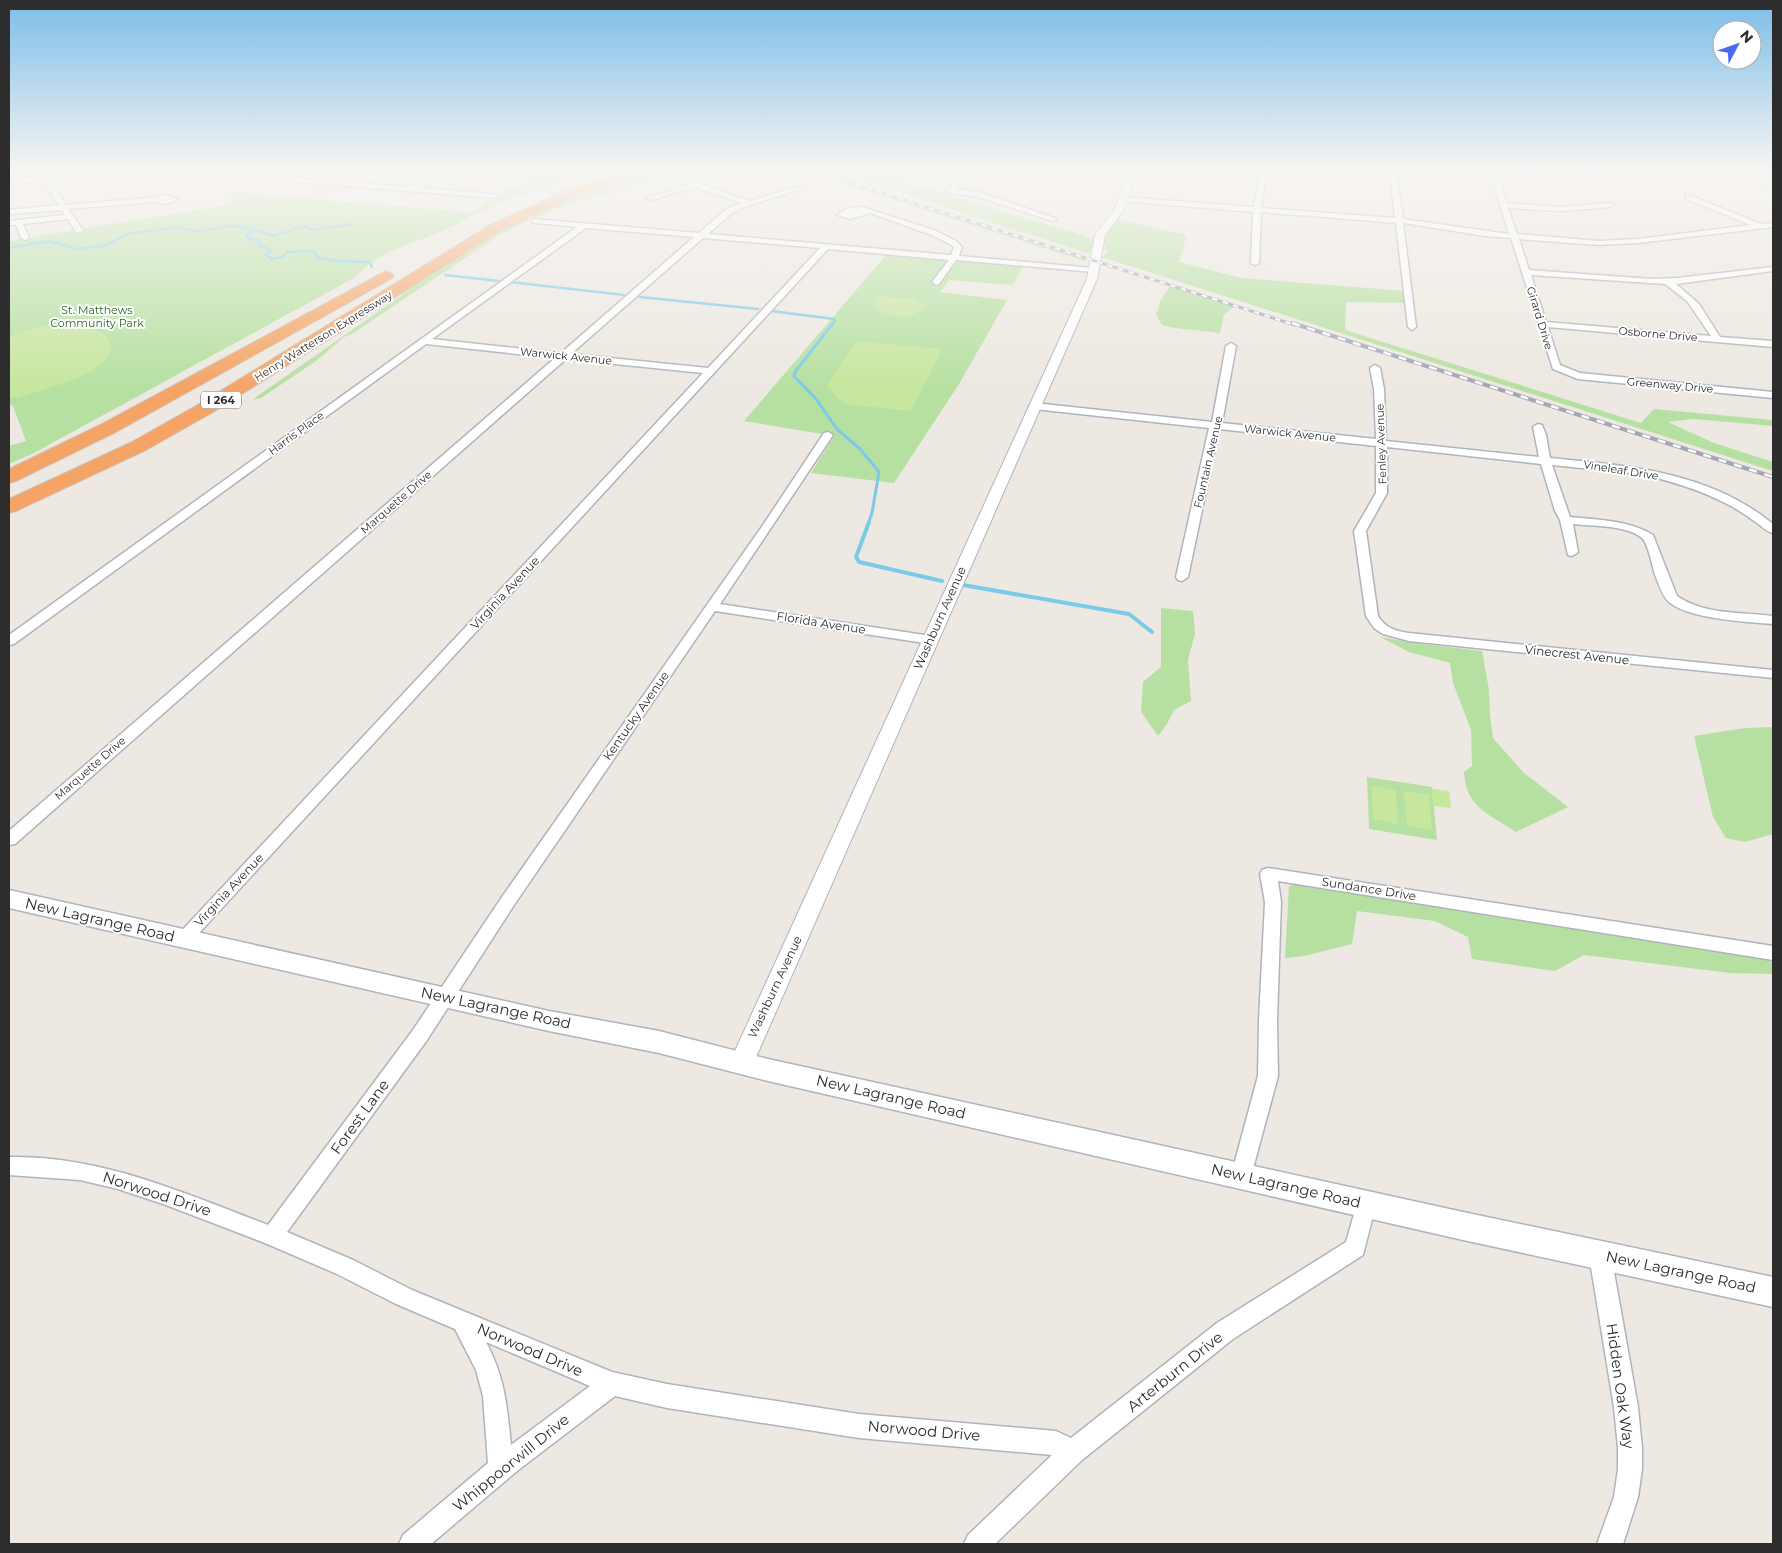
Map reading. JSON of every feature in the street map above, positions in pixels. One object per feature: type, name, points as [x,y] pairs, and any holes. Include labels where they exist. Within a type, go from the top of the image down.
[{"type":"highway","name":"Henry Watterson Expressway","points":[[9,493],[112,446],[175,412],[415,269],[467,243]]},
{"type":"highway","name":"Henry Watterson Expressway","points":[[9,507],[116,458],[185,421],[415,269]]},
{"type":"highway","points":[[9,477],[109,428],[415,269]]},
{"type":"highway","points":[[9,516],[162,447],[210,420],[267,384],[415,269]]},
{"type":"highway","points":[[9,521],[32,506]]},
{"type":"main road","name":"New Lagrange Road","points":[[9,899],[711,1055],[741,1064],[1366,1204],[1773,1292]]},
{"type":"street","name":"Harris Place","points":[[9,641],[559,243]]},
{"type":"street","name":"Marquette Drive","points":[[9,840],[693,243]]},
{"type":"street","points":[[786,243],[1093,270]]},
{"type":"street","points":[[936,282],[954,258],[958,247],[956,243]]},
{"type":"street","name":"Washburn Avenue","points":[[741,1064],[1082,302],[1092,279],[1098,243]]},
{"type":"street","points":[[1255,262],[1256,243]]},
{"type":"street","points":[[1403,243],[1412,327]]},
{"type":"street","name":"Girard Drive","points":[[1515,243],[1543,324],[1554,364],[1567,373]]},
{"type":"street","name":"Virginia Avenue","points":[[183,939],[826,247]]},
{"type":"street","points":[[1525,272],[1666,282],[1772,270]]},
{"type":"street","points":[[1666,282],[1685,293],[1694,302],[1717,339]]},
{"type":"street","name":"Osborne Drive","points":[[1543,324],[1773,344]]},
{"type":"street","name":"Warwick Avenue","points":[[423,341],[709,371]]},
{"type":"street","name":"Fountain Avenue","points":[[1182,577],[1215,425],[1218,421],[1231,346]]},
{"type":"street","name":"Fenley Avenue","points":[[1375,368],[1379,389],[1382,493],[1378,504],[1364,520],[1360,531],[1372,616],[1376,624],[1382,629]]},
{"type":"street","name":"Greenway Drive","points":[[1567,373],[1578,376],[1634,382],[1773,395]]},
{"type":"street","name":"Warwick Avenue","points":[[1034,406],[1546,460]]},
{"type":"street","points":[[1538,427],[1561,511],[1566,520],[1572,552]]},
{"type":"street","name":"Kentucky Avenue","points":[[445,997],[508,901],[828,436]]},
{"type":"street","name":"Vineleaf Drive","points":[[1546,460],[1614,467],[1669,478],[1703,489],[1734,503],[1764,521],[1773,530]]},
{"type":"street","points":[[1566,520],[1619,526],[1644,534],[1649,538],[1671,598],[1682,605],[1704,611],[1773,620]]},
{"type":"street","name":"Florida Avenue","points":[[712,607],[931,640]]},
{"type":"street","name":"Vinecrest Avenue","points":[[1382,629],[1398,636],[1409,638],[1773,674]]},
{"type":"street","name":"Sundance Drive","points":[[1241,1176],[1268,1076],[1268,1020],[1273,902],[1268,874],[1773,953]]},
{"type":"street","name":"Forest Lane","points":[[272,1236],[420,1035],[445,997]]},
{"type":"street","name":"Norwood Drive","points":[[9,1166],[80,1171],[118,1180],[177,1199],[345,1267],[404,1297],[612,1384],[668,1396],[859,1426],[1056,1443],[1073,1451]]},
{"type":"street","name":"Arterburn Drive","points":[[977,1544],[1073,1451],[1225,1331],[1355,1248],[1366,1204]]},
{"type":"street","name":"Hidden Oak Way","points":[[1600,1255],[1626,1407],[1630,1448],[1630,1469],[1626,1497],[1610,1544]]},
{"type":"street","points":[[463,1322],[486,1366],[495,1396],[501,1468]]},
{"type":"street","name":"Whippoorwill Drive","points":[[412,1544],[501,1468],[612,1384]]},
{"type":"green space","name":"St. Matthews Community Park","points":[[9,243],[411,243],[374,261],[354,278],[32,454],[9,464],[9,446],[26,441],[13,406],[9,405]]},
{"type":"green space","points":[[480,243],[487,243],[352,334],[344,337],[316,361],[261,398],[252,400],[436,271]]},
{"type":"green space","points":[[1029,243],[1039,243],[1085,258],[1084,261]]},
{"type":"green space","points":[[1057,243],[1093,243],[1090,254]]},
{"type":"green space","points":[[1184,243],[1179,262],[1241,278],[1405,291],[1404,303],[1346,302],[1345,330],[1641,423],[1654,409],[1773,420],[1773,426],[1693,419],[1668,422],[1714,443],[1773,462],[1773,471],[1102,257],[1107,253],[1105,244]]},
{"type":"green space","points":[[887,254],[1024,265],[1013,285],[949,280],[940,292],[1007,300],[959,384],[894,483],[811,473],[834,436],[744,421]]},
{"type":"green space","points":[[1170,286],[1234,307],[1224,314],[1220,333],[1162,325],[1156,314],[1161,300]]},
{"type":"green space","points":[[876,298],[915,299],[924,307],[920,311],[907,316],[891,315],[884,313],[873,305]]},
{"type":"green space","points":[[48,324],[76,326],[98,331],[106,336],[110,343],[110,351],[103,362],[78,378],[17,398],[9,397],[9,336]]},
{"type":"green space","points":[[856,341],[942,349],[911,411],[844,404],[827,386]]},
{"type":"green space","points":[[1161,608],[1193,611],[1195,634],[1188,660],[1191,701],[1174,710],[1158,736],[1141,712],[1143,682],[1161,667]]},
{"type":"green space","points":[[1380,637],[1482,651],[1489,690],[1493,738],[1524,773],[1568,807],[1516,832],[1481,809],[1469,794],[1466,784],[1464,772],[1472,766],[1471,730],[1453,683],[1450,663],[1409,652]]},
{"type":"green space","points":[[1773,727],[1773,834],[1745,842],[1726,838],[1713,817],[1694,736],[1745,728]]},
{"type":"green space","points":[[1367,777],[1432,787],[1437,840],[1369,829]]},
{"type":"green space","points":[[1372,786],[1396,790],[1398,824],[1373,819]]},
{"type":"green space","points":[[1432,789],[1449,791],[1451,808],[1433,806]]},
{"type":"green space","points":[[1404,791],[1429,795],[1432,830],[1407,825]]},
{"type":"green space","points":[[1301,883],[1773,961],[1773,974],[1730,973],[1584,955],[1555,971],[1472,959],[1468,937],[1435,921],[1357,911],[1352,944],[1304,956],[1285,958],[1289,886]]},
{"type":"waterway","points":[[9,248],[35,243]]},
{"type":"waterway","points":[[58,243],[78,249],[103,246],[108,243]]},
{"type":"waterway","points":[[259,243],[272,251],[266,255],[272,259],[282,257],[288,252],[314,251],[317,258],[336,261],[370,262],[372,267]]},
{"type":"waterway","points":[[445,275],[499,281]]},
{"type":"waterway","points":[[510,282],[624,295]]},
{"type":"waterway","points":[[640,297],[758,309]]},
{"type":"waterway","points":[[771,311],[834,319],[835,321],[832,325]]},
{"type":"waterway","points":[[833,323],[795,372],[794,376],[816,399],[837,429],[861,450],[879,472],[872,513],[868,524]]},
{"type":"waterway","points":[[869,522],[856,557],[859,562],[942,581]]},
{"type":"waterway","points":[[963,585],[1129,614],[1152,632]]},
{"type":"railway","points":[[1040,243],[1295,325]]},
{"type":"railway","points":[[1292,323],[1773,477]]}]
